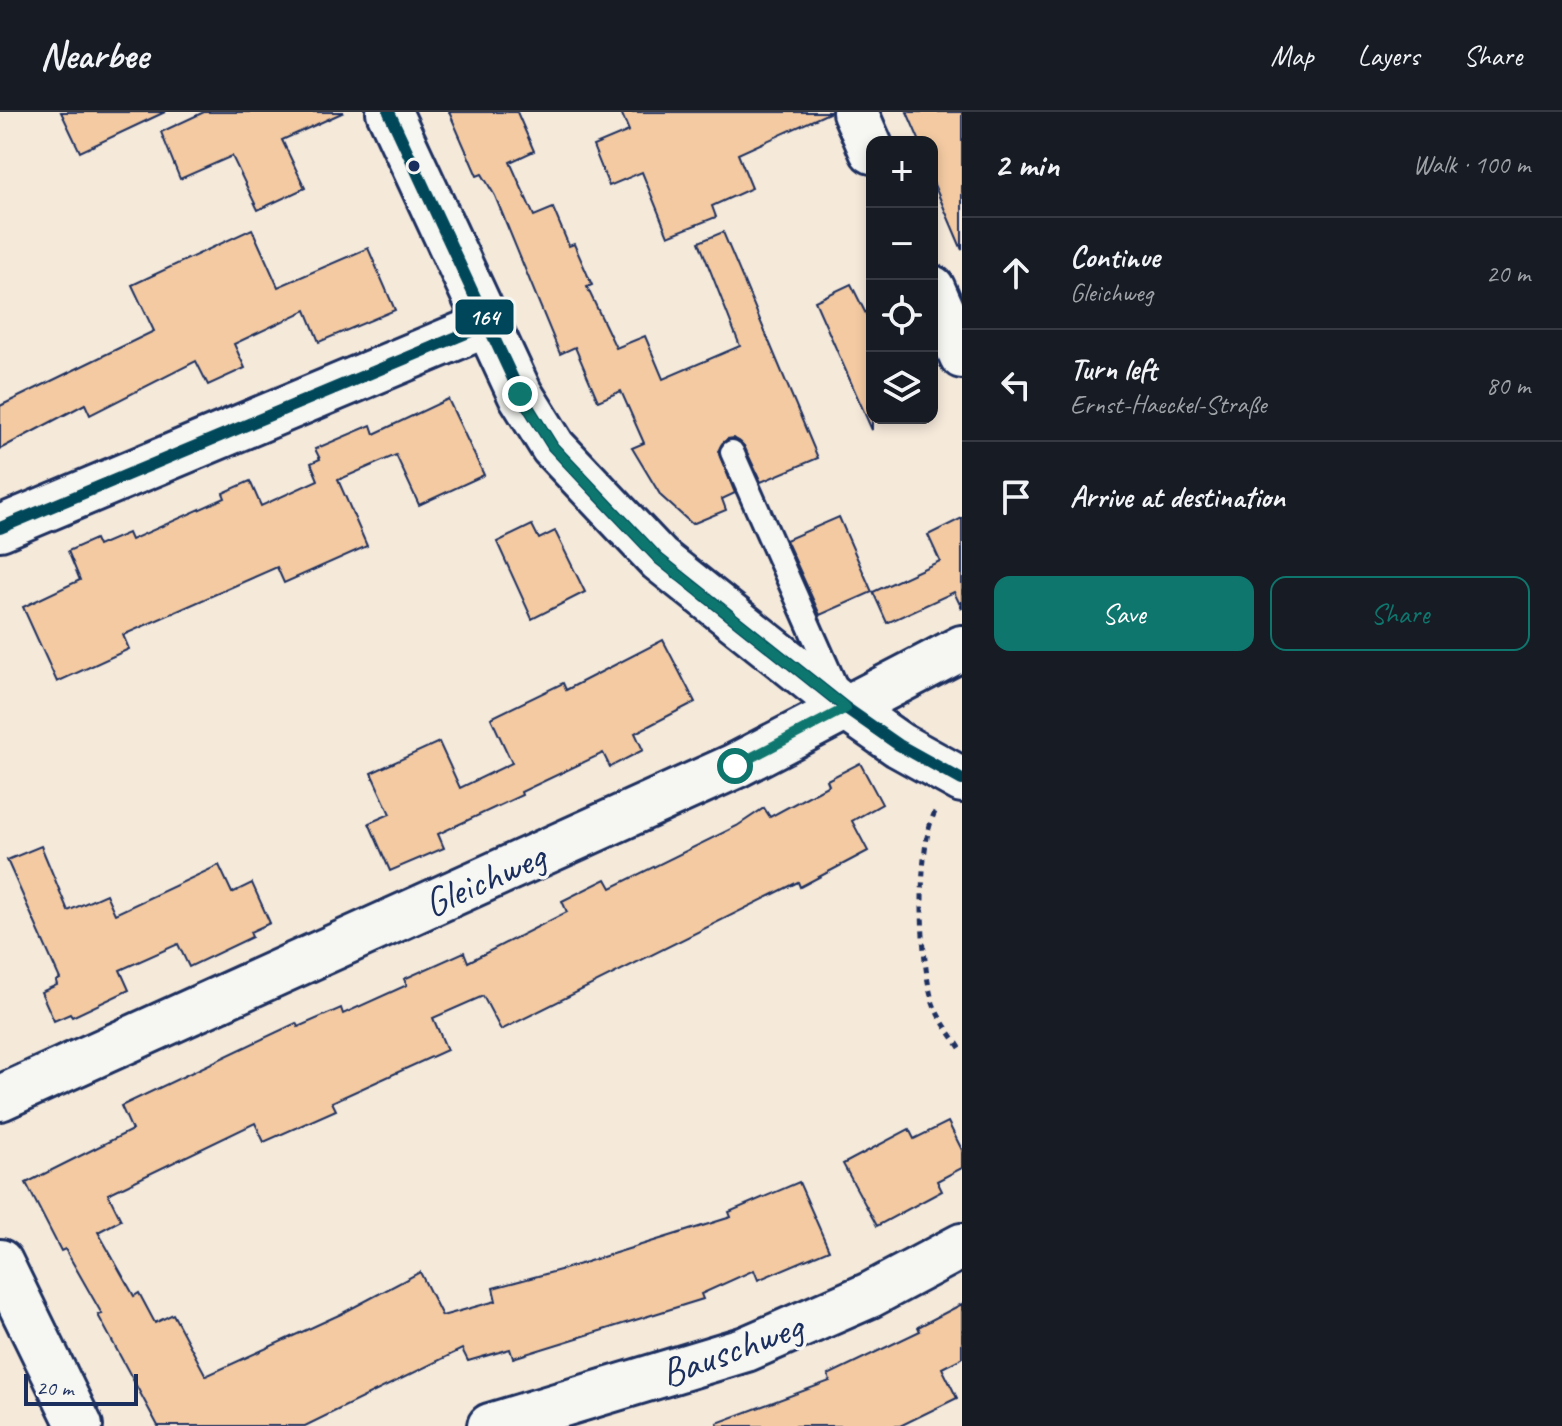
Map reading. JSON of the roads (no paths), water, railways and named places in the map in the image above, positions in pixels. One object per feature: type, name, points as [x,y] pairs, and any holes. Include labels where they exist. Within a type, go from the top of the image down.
[{"type":"street","points":[[389,112],[528,407],[553,447],[585,485],[659,559],[846,708],[958,778]]},
{"type":"street","points":[[855,112],[866,137]]},
{"type":"street","points":[[938,302],[962,356]]},
{"type":"street","points":[[0,528],[488,324]]},
{"type":"street","name":"Gleichweg","points":[[0,1098],[735,766],[962,648]]},
{"type":"street","name":"Bauschweg","points":[[490,1426],[746,1349],[870,1295],[962,1246]]},
{"type":"street","points":[[0,1262],[80,1426]]},
{"type":"lane","points":[[732,452],[846,708]]}]
